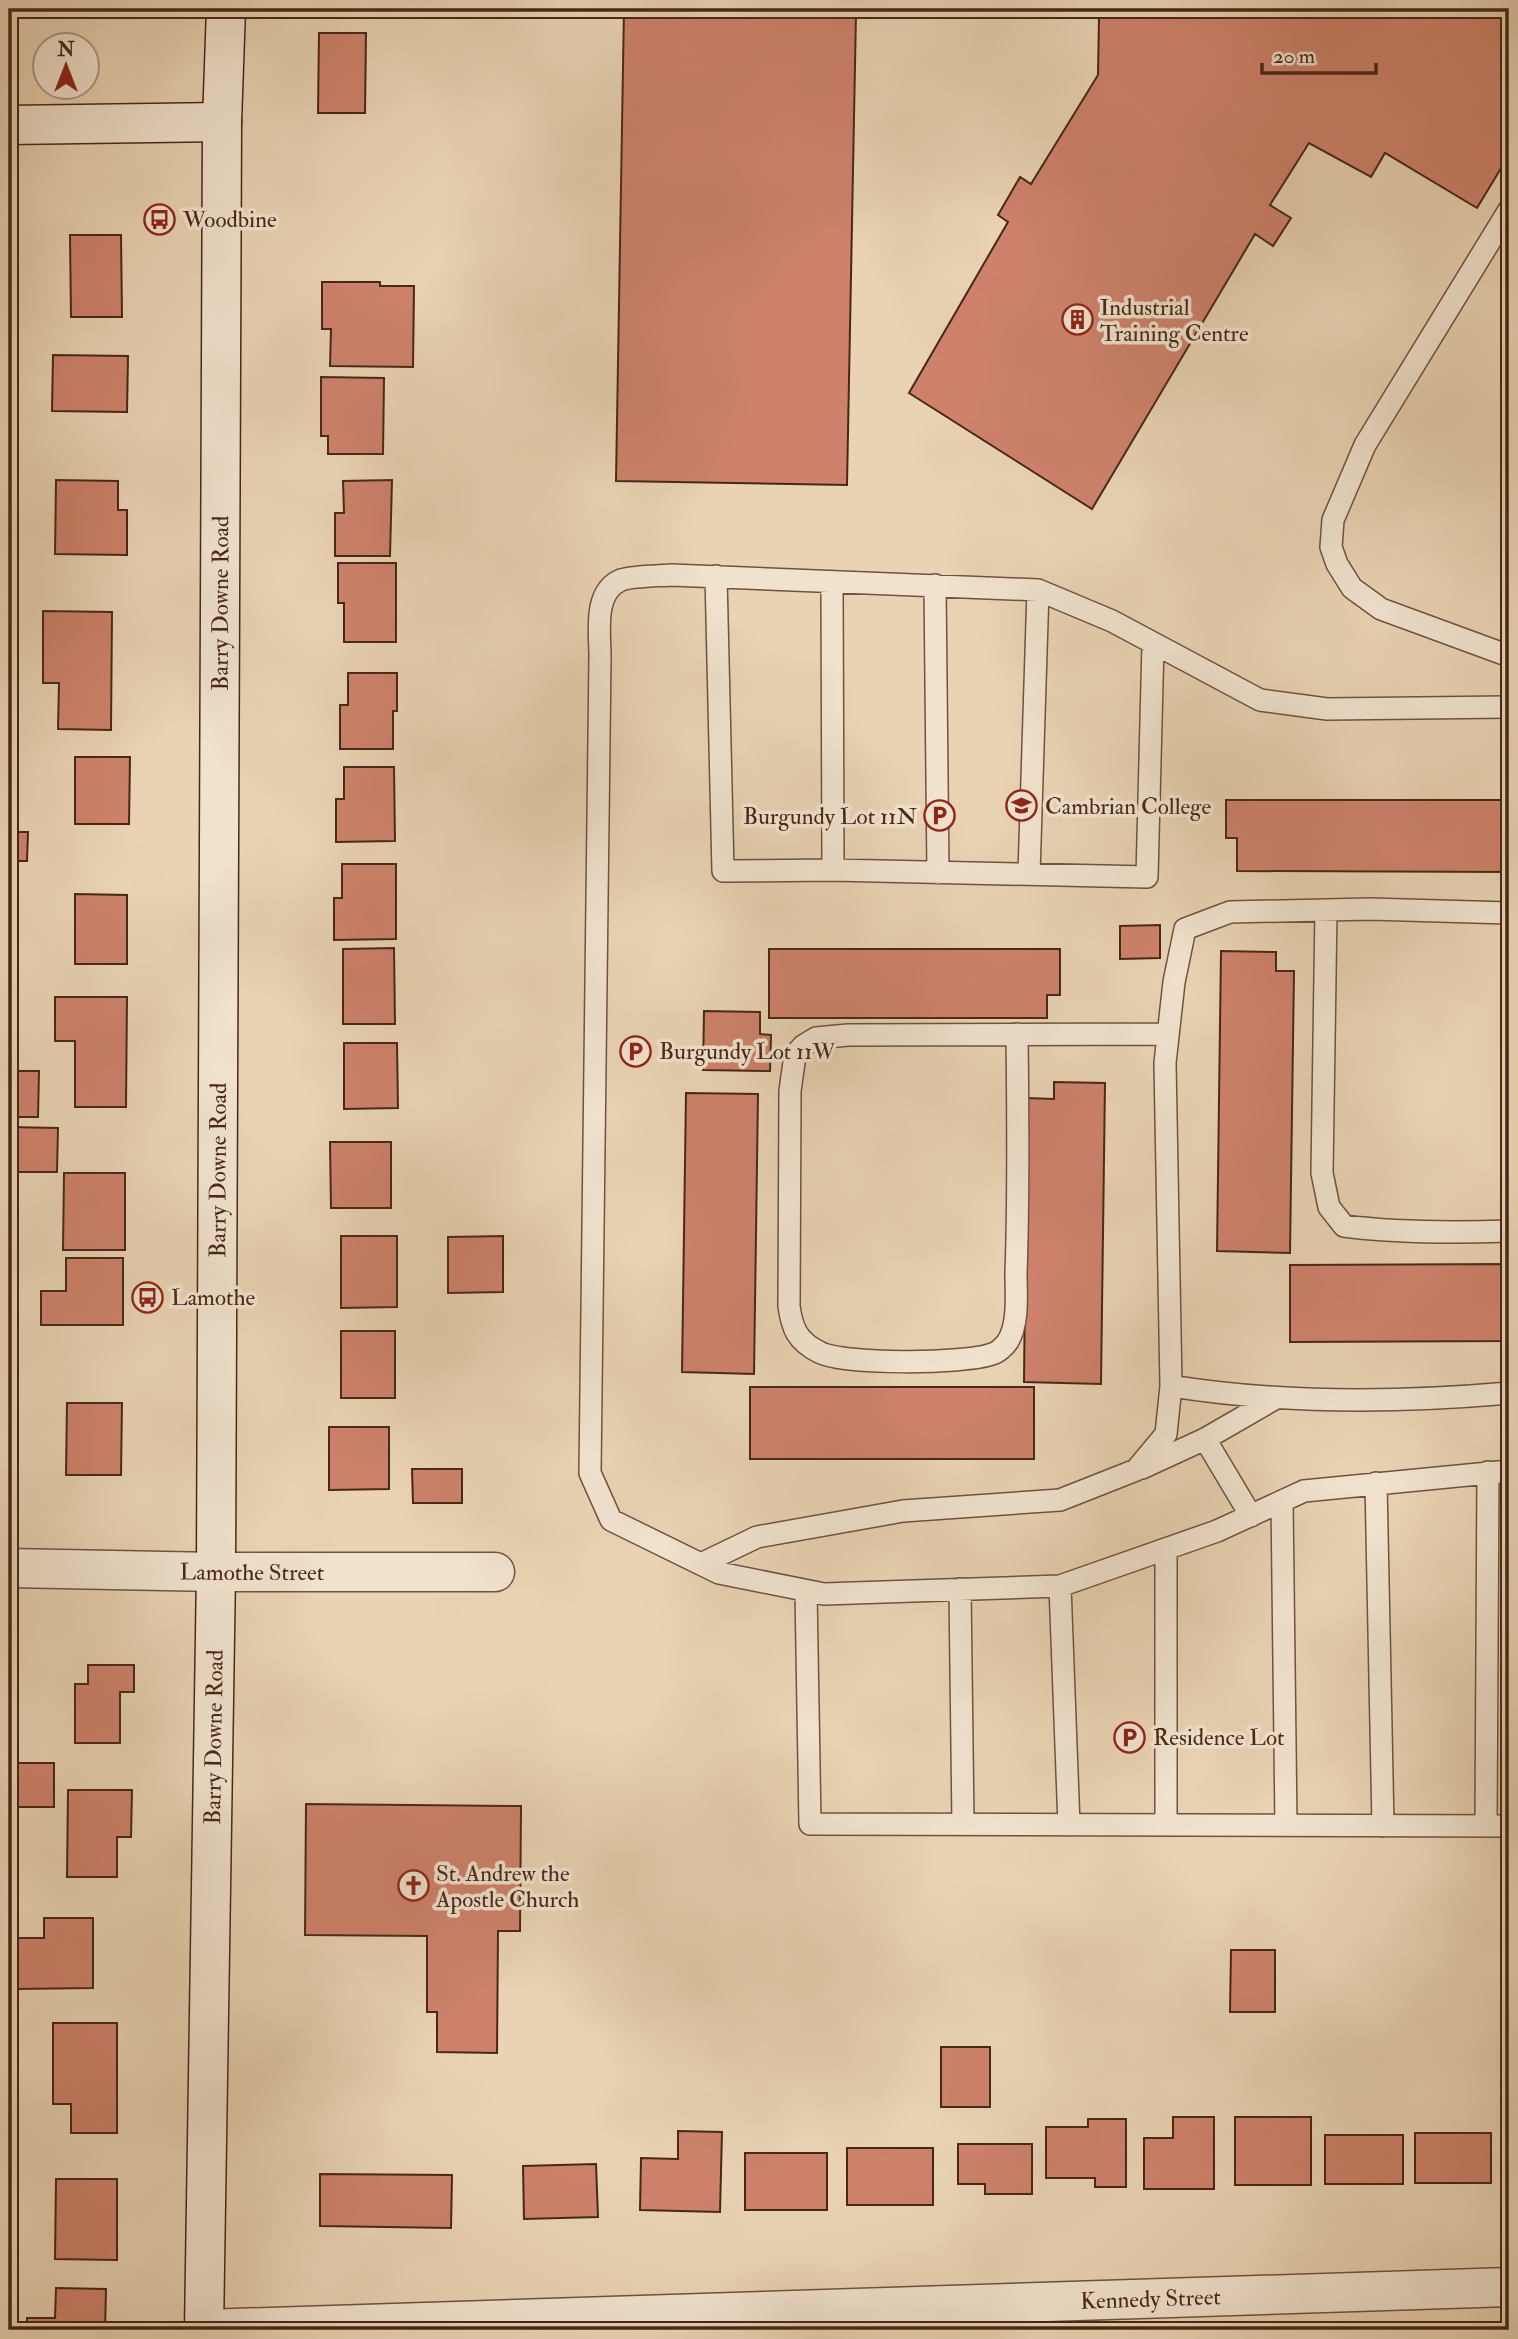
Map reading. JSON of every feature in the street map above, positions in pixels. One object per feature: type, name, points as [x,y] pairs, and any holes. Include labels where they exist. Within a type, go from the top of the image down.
[{"type":"main road","name":"Barry Downe Road","points":[[204,2330],[216,1572],[222,122],[226,9]]},
{"type":"main road","points":[[9,125],[222,122]]},
{"type":"main road","name":"Lamothe Street","points":[[9,1568],[216,1572],[495,1572]]},
{"type":"main road","name":"Kennedy Street","points":[[204,2330],[1509,2287]]},
{"type":"lane","points":[[1509,210],[1365,445],[1333,520],[1331,547],[1337,564],[1352,588],[1381,609],[1509,656]]},
{"type":"lane","points":[[1486,1826],[1499,1471],[1304,1490],[1217,1531],[1060,1586],[824,1594],[719,1573],[611,1520],[590,1473],[599,611],[609,589],[621,580],[671,575],[1038,590],[1112,621],[1260,701],[1327,709],[1509,707]]},
{"type":"lane","points":[[716,576],[723,871],[834,870],[1147,877],[1153,644]]},
{"type":"lane","points":[[832,582],[834,870]]},
{"type":"lane","points":[[935,585],[938,873]]},
{"type":"lane","points":[[1030,873],[1038,590]]},
{"type":"lane","points":[[1136,1470],[1166,1434],[1171,1385],[1165,1063],[1174,982],[1185,929],[1230,912],[1370,909],[1509,913]]},
{"type":"lane","points":[[1326,910],[1322,1173],[1329,1206],[1344,1226],[1456,1233],[1509,1231]]},
{"type":"lane","points":[[1017,1034],[1018,1228],[1015,1317],[1009,1340],[995,1354],[966,1360],[843,1358],[820,1353],[803,1341],[792,1326],[789,1306],[790,1091],[795,1055],[803,1046],[816,1038],[848,1035],[1017,1034],[1168,1034]]},
{"type":"lane","points":[[1171,1385],[1230,1395],[1299,1400],[1439,1399],[1509,1393]]},
{"type":"lane","points":[[701,1564],[757,1537],[903,1511],[1060,1500],[1205,1439],[1276,1398]]},
{"type":"lane","points":[[1205,1439],[1251,1516]]},
{"type":"lane","points":[[1376,1483],[1383,1826]]},
{"type":"lane","points":[[1282,1501],[1286,1825]]},
{"type":"lane","points":[[1166,1549],[1166,1825]]},
{"type":"lane","points":[[1060,1586],[1069,1825]]},
{"type":"lane","points":[[960,1589],[963,1824]]},
{"type":"lane","points":[[806,1591],[810,1824],[1509,1826]]},
{"type":"building","name":"Industrial Training Centre","points":[[624,9],[1509,9],[1509,155],[1477,208],[1385,153],[1371,177],[1309,143],[1270,205],[1291,218],[1273,246],[1255,234],[1092,509],[909,393],[1008,222],[998,215],[1020,177],[1031,184],[1098,75],[1099,18],[856,13],[847,485],[616,481]]},
{"type":"building","points":[[319,33],[366,33],[365,113],[318,113]]},
{"type":"building","points":[[70,235],[121,235],[122,317],[71,317]]},
{"type":"building","points":[[322,282],[380,282],[380,286],[414,286],[413,367],[330,366],[331,329],[322,329]]},
{"type":"building","points":[[53,355],[128,356],[127,412],[52,411]]},
{"type":"building","points":[[321,377],[384,378],[383,454],[328,454],[328,436],[321,436]]},
{"type":"building","points":[[56,480],[118,481],[118,510],[127,510],[127,555],[55,554]]},
{"type":"building","points":[[392,480],[390,556],[335,556],[335,513],[344,513],[343,481]]},
{"type":"building","points":[[338,563],[396,563],[396,642],[344,642],[344,603],[338,603]]},
{"type":"building","points":[[43,611],[112,612],[111,730],[58,729],[59,683],[43,683]]},
{"type":"building","points":[[348,673],[397,673],[393,749],[340,749],[340,705],[348,705]]},
{"type":"building","points":[[75,757],[130,757],[129,824],[75,824]]},
{"type":"building","points":[[344,767],[394,767],[395,841],[336,842],[336,799],[344,799]]},
{"type":"building","points":[[1226,800],[1509,800],[1509,872],[1237,871],[1237,838],[1226,838]]},
{"type":"building","points":[[9,832],[28,832],[27,861],[9,861]]},
{"type":"building","points":[[342,864],[396,864],[396,939],[334,940],[334,898],[342,898]]},
{"type":"building","points":[[75,894],[127,895],[127,964],[75,964]]},
{"type":"building","points":[[1160,925],[1160,958],[1120,959],[1120,926]]},
{"type":"building","points":[[394,948],[395,1024],[343,1024],[343,949]]},
{"type":"building","points":[[769,949],[1060,949],[1060,995],[1047,995],[1047,1018],[769,1018]]},
{"type":"building","points":[[1221,951],[1276,952],[1276,971],[1294,971],[1290,1253],[1217,1251]]},
{"type":"building","points":[[55,997],[127,997],[126,1107],[75,1107],[75,1041],[55,1041]]},
{"type":"building","points":[[704,1011],[760,1012],[760,1034],[771,1035],[770,1071],[703,1070]]},
{"type":"building","points":[[344,1043],[397,1043],[398,1108],[344,1109]]},
{"type":"building","points":[[9,1071],[39,1071],[38,1117],[9,1117]]},
{"type":"building","points":[[1054,1082],[1105,1083],[1101,1384],[1024,1382],[1027,1098],[1054,1099]]},
{"type":"building","points":[[686,1093],[758,1094],[754,1374],[682,1372]]},
{"type":"building","points":[[9,1127],[58,1128],[57,1172],[9,1172]]},
{"type":"building","points":[[330,1142],[391,1142],[391,1208],[331,1208]]},
{"type":"building","points":[[64,1173],[125,1173],[125,1250],[63,1250]]},
{"type":"building","points":[[341,1236],[397,1236],[397,1307],[341,1308]]},
{"type":"building","points":[[503,1236],[503,1292],[448,1293],[448,1237]]},
{"type":"building","points":[[66,1258],[123,1258],[123,1325],[41,1325],[41,1291],[66,1291]]},
{"type":"building","points":[[1509,1264],[1509,1341],[1290,1342],[1290,1265]]},
{"type":"building","points":[[341,1331],[395,1331],[395,1398],[341,1398]]},
{"type":"building","points":[[750,1387],[1034,1387],[1034,1459],[750,1459]]},
{"type":"building","points":[[67,1403],[122,1403],[121,1475],[66,1475]]},
{"type":"building","points":[[329,1427],[389,1427],[389,1489],[329,1490]]},
{"type":"building","points":[[412,1469],[462,1469],[462,1503],[413,1503]]},
{"type":"building","points":[[10,1658],[10,1718],[9,1718]]},
{"type":"building","points":[[88,1665],[134,1665],[134,1692],[120,1692],[120,1743],[75,1743],[75,1684],[88,1684]]},
{"type":"building","points":[[9,1763],[54,1763],[54,1807],[9,1807]]},
{"type":"building","points":[[68,1790],[132,1790],[131,1837],[117,1837],[117,1877],[67,1877]]},
{"type":"building","name":"St. Andrew the Apostle Church","points":[[306,1804],[521,1806],[520,1931],[498,1931],[497,2053],[437,2052],[437,2012],[427,2012],[427,1936],[305,1935]]},
{"type":"building","points":[[44,1918],[93,1918],[93,1988],[17,1989],[17,1938],[44,1938]]},
{"type":"building","points":[[1231,1950],[1275,1950],[1275,2012],[1230,2012]]},
{"type":"building","points":[[53,2023],[117,2023],[117,2133],[71,2133],[71,2104],[53,2104]]},
{"type":"building","points":[[941,2047],[990,2047],[990,2107],[941,2107]]},
{"type":"building","points":[[1173,2117],[1214,2117],[1214,2189],[1144,2189],[1144,2138],[1173,2138]]},
{"type":"building","points":[[1235,2117],[1311,2117],[1311,2185],[1235,2185]]},
{"type":"building","points":[[1088,2119],[1126,2119],[1126,2187],[1095,2187],[1095,2178],[1046,2178],[1046,2127],[1088,2127]]},
{"type":"building","points":[[678,2131],[722,2132],[720,2212],[640,2210],[641,2158],[678,2159]]},
{"type":"building","points":[[1415,2133],[1491,2133],[1491,2183],[1415,2183]]},
{"type":"building","points":[[1325,2135],[1403,2135],[1403,2184],[1325,2184]]},
{"type":"building","points":[[958,2144],[1032,2144],[1032,2194],[985,2194],[985,2184],[958,2184]]},
{"type":"building","points":[[847,2148],[933,2148],[933,2205],[847,2205]]},
{"type":"building","points":[[745,2153],[827,2153],[827,2210],[745,2210]]},
{"type":"building","points":[[596,2164],[598,2217],[524,2219],[523,2166]]},
{"type":"building","points":[[320,2174],[452,2175],[451,2228],[320,2226]]},
{"type":"building","points":[[56,2179],[117,2179],[117,2260],[55,2259]]},
{"type":"building","points":[[56,2288],[106,2289],[105,2330],[27,2330],[27,2318],[55,2318]]},
{"type":"place","name":"Woodbine","points":[[160,219]]},
{"type":"place","name":"Industrial Training Centre","points":[[1077,320]]},
{"type":"place","name":"Cambrian College","points":[[1022,806]]},
{"type":"place","name":"Burgundy Lot 11N","points":[[940,816]]},
{"type":"place","name":"Burgundy Lot 11W","points":[[636,1051]]},
{"type":"place","name":"Lamothe","points":[[148,1297]]},
{"type":"place","name":"Residence Lot","points":[[1130,1737]]},
{"type":"place","name":"St. Andrew the Apostle Church","points":[[413,1886]]}]
